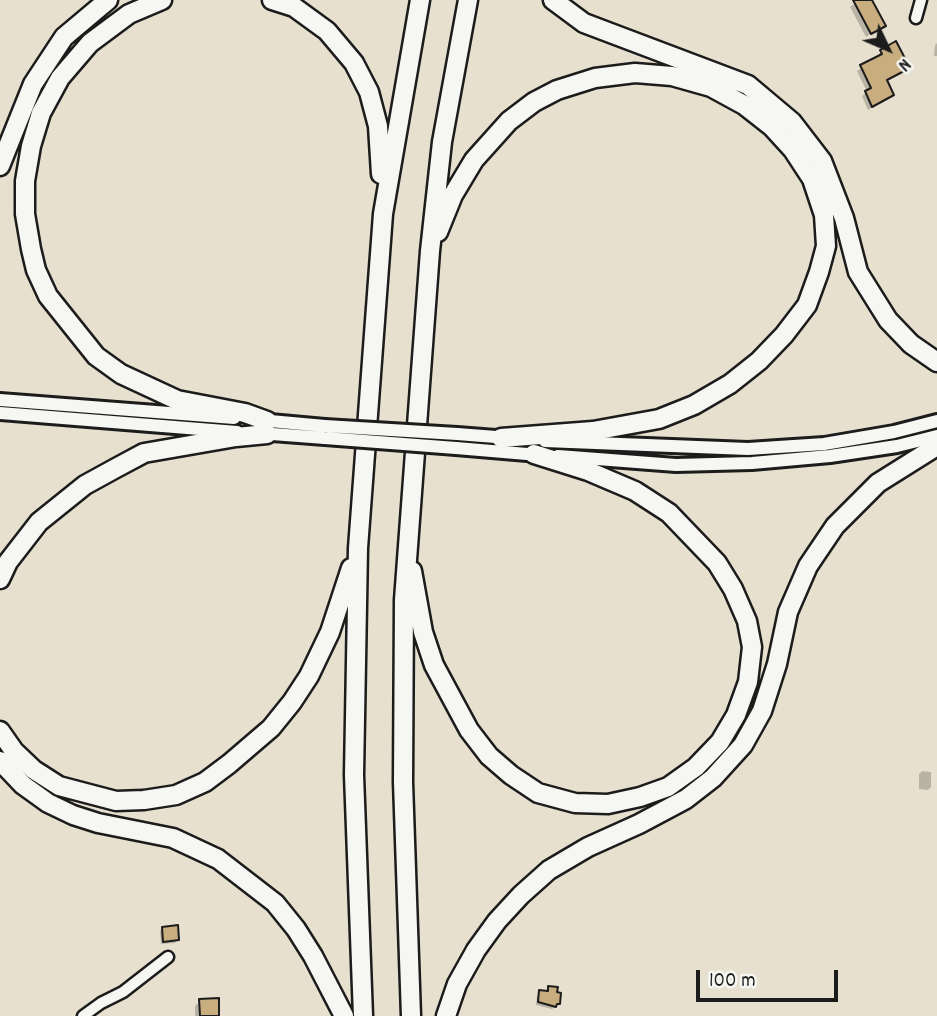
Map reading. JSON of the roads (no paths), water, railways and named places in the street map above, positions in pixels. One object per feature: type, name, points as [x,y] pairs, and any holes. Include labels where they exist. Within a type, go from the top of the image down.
[{"type":"highway","points":[[0,166],[33,84],[64,37],[108,0]]},
{"type":"highway","points":[[162,0],[129,14],[90,43],[60,78],[41,113],[31,146],[25,181],[25,214],[36,270],[48,296],[96,356],[121,374],[177,400],[245,412],[267,427]]},
{"type":"highway","points":[[272,0],[294,7],[327,32],[354,63],[369,92],[378,126],[383,214]]},
{"type":"highway","points":[[363,1016],[354,775],[358,548],[383,214],[420,0]]},
{"type":"highway","points":[[411,1016],[403,782],[407,545],[430,251],[442,142],[468,0]]},
{"type":"highway","points":[[553,0],[584,23],[748,85],[792,122],[822,161],[844,218],[858,272],[888,320],[911,344],[937,362]]},
{"type":"highway","points":[[430,251],[453,195],[474,160],[509,121],[556,90],[595,78],[647,74],[672,76],[711,87],[744,105],[772,127],[793,150],[811,180],[824,215],[826,246],[820,272],[807,305],[785,335],[759,361],[730,384],[706,398],[659,419],[593,431],[501,438]]},
{"type":"highway","points":[[0,579],[8,562],[39,522],[85,485],[116,467],[144,453],[236,437],[267,427]]},
{"type":"highway","points":[[446,1016],[457,984],[476,950],[497,921],[521,895],[550,870],[588,847],[686,799],[713,778],[743,745],[762,710],[777,664],[788,612],[808,566],[835,526],[878,483],[937,446]]},
{"type":"highway","points":[[407,545],[423,632],[434,665],[469,730],[489,756],[538,793],[575,803],[608,804],[640,797],[668,787],[678,780],[696,767],[720,742],[736,715],[748,682],[752,647],[747,621],[733,589],[717,563],[669,513],[635,491],[588,471],[534,454]]},
{"type":"highway","points":[[0,731],[14,751],[34,770],[59,786],[116,801],[176,795],[205,782],[271,728],[309,676],[330,632],[358,548]]},
{"type":"highway","points":[[0,761],[23,785],[48,803],[73,815],[97,823],[173,838],[218,859],[275,903],[313,956],[344,1016]]},
{"type":"street","points":[[916,18],[921,0]]},
{"type":"street","points":[[0,400],[325,432],[456,448],[676,465],[752,463],[830,456],[897,446],[937,436]]},
{"type":"street","points":[[0,413],[267,427]]},
{"type":"street","points":[[325,432],[457,434],[595,445],[748,449],[824,444],[894,432],[937,421]]},
{"type":"street","points":[[83,1016],[123,992],[168,957]]}]
